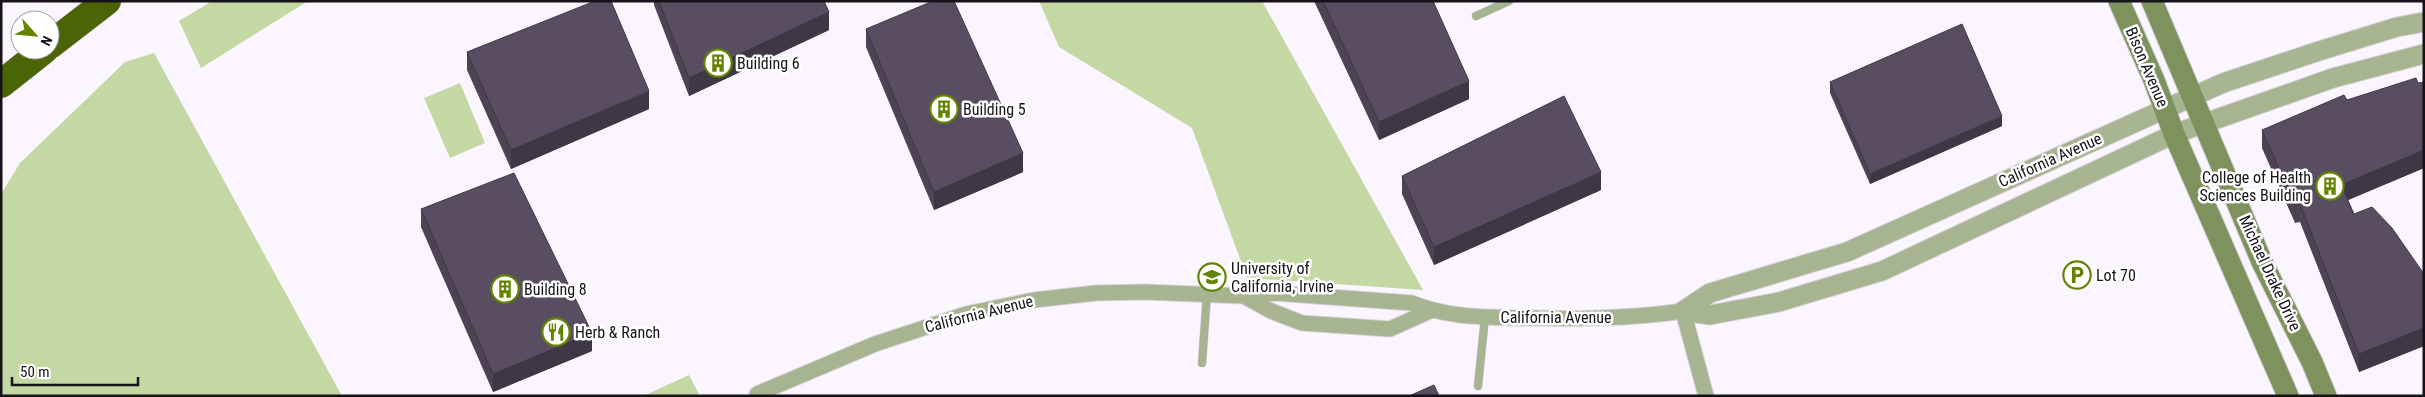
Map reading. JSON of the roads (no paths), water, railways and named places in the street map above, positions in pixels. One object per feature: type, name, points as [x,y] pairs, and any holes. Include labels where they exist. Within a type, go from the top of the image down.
[{"type":"highway","points":[[60,37],[107,1]]},
{"type":"highway","points":[[1,84],[31,60]]},
{"type":"main road","name":"Bison Avenue","points":[[2120,1],[2174,134]]},
{"type":"main road","name":"Bison Avenue","points":[[2152,1],[2203,123]]},
{"type":"main road","name":"Michael Drake Drive","points":[[2203,123],[2262,262],[2312,362],[2326,396]]},
{"type":"main road","name":"Michael Drake Drive","points":[[2174,134],[2288,396]]},
{"type":"street","name":"California Avenue","points":[[1683,312],[1710,293],[1847,252],[2223,83],[2397,27],[2424,22]]},
{"type":"street","name":"California Avenue","points":[[757,394],[875,344],[966,314],[1034,300],[1096,294],[1145,292],[1244,296],[1274,292],[1412,303],[1430,311],[1485,317],[1578,319],[1683,312],[1710,315],[1779,302],[1882,270],[2174,134],[2333,78],[2424,54]]},
{"type":"street","name":"California Avenue","points":[[1244,296],[1271,311],[1302,323],[1390,329],[1430,311]]},
{"type":"street","points":[[1683,312],[1706,396]]},
{"type":"lane","points":[[1476,16],[1509,1]]},
{"type":"lane","points":[[1202,364],[1207,294]]},
{"type":"lane","points":[[1478,386],[1485,317]]},
{"type":"place","name":"Building 6","points":[[718,63]]},
{"type":"place","name":"Building 5","points":[[944,109]]},
{"type":"place","name":"College of Health Sciences Building","points":[[2330,186]]},
{"type":"place","name":"Lot 70","points":[[2077,275]]},
{"type":"place","name":"University of California, Irvine","points":[[1212,277]]},
{"type":"place","name":"Building 8","points":[[505,289]]},
{"type":"place","name":"Herb & Ranch","points":[[556,332]]}]
